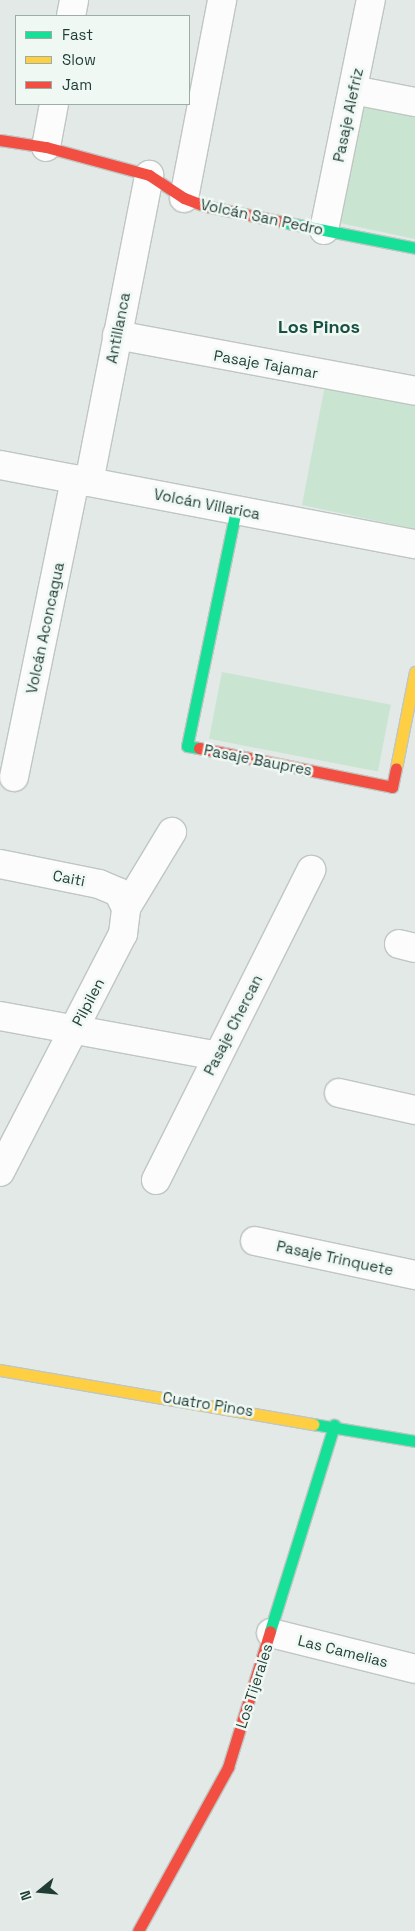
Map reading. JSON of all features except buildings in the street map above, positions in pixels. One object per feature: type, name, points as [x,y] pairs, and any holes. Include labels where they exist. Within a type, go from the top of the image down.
[{"type":"street","points":[[71,15],[74,0]]},
{"type":"street","points":[[184,198],[222,0]]},
{"type":"street","name":"Pasaje Alefriz","points":[[324,230],[371,0]]},
{"type":"street","points":[[353,90],[415,102]]},
{"type":"street","points":[[46,146],[54,105]]},
{"type":"street","name":"Volcán San Pedro","points":[[0,140],[46,146],[149,175],[184,198],[205,206],[415,248]]},
{"type":"street","name":"Antillanca","points":[[82,480],[117,335],[149,175]]},
{"type":"street","name":"Pasaje Tajamar","points":[[117,335],[415,391]]},
{"type":"street","name":"Volcán Villarica","points":[[0,465],[415,544]]},
{"type":"street","name":"Volcán Aconcagua","points":[[14,777],[82,480]]},
{"type":"street","name":"Pasaje Baupres","points":[[236,510],[187,746],[392,787],[415,672]]},
{"type":"street","name":"Pilpilen","points":[[0,1172],[123,934],[126,908],[172,832]]},
{"type":"street","name":"Caiti","points":[[0,864],[99,884],[118,892],[126,908]]},
{"type":"street","name":"Pasaje Chercan","points":[[156,1180],[311,870]]},
{"type":"street","points":[[0,1016],[218,1056]]},
{"type":"street","points":[[338,1093],[415,1110]]},
{"type":"street","name":"Pasaje Trinquete","points":[[256,1241],[415,1275]]},
{"type":"street","name":"Cuatro Pinos","points":[[0,1370],[334,1425],[415,1441]]},
{"type":"street","name":"Los Tijerales","points":[[138,1931],[228,1767],[334,1425]]},
{"type":"street","name":"Las Camelias","points":[[271,1633],[415,1669]]},
{"type":"green space","points":[[364,104],[415,115],[415,239],[340,223]]},
{"type":"green space","points":[[325,385],[415,402],[415,529],[302,505]]},
{"type":"green space","points":[[222,672],[391,705],[378,772],[209,739]]},
{"type":"traffic: fast","points":[[278,221],[415,248]]},
{"type":"traffic: fast","points":[[199,748],[187,746],[236,510]]},
{"type":"traffic: fast","points":[[313,1424],[415,1441]]},
{"type":"traffic: fast","points":[[270,1631],[334,1425]]},
{"type":"traffic: slow","points":[[396,768],[415,672]]},
{"type":"traffic: slow","points":[[0,1370],[313,1424]]},
{"type":"traffic: jam","points":[[0,140],[46,147],[149,175],[184,198],[205,206],[278,221]]},
{"type":"traffic: jam","points":[[199,748],[392,787],[396,768]]},
{"type":"traffic: jam","points":[[138,1931],[228,1767],[270,1631]]},
{"type":"district","name":"Los Pinos","points":[[319,327]]}]
